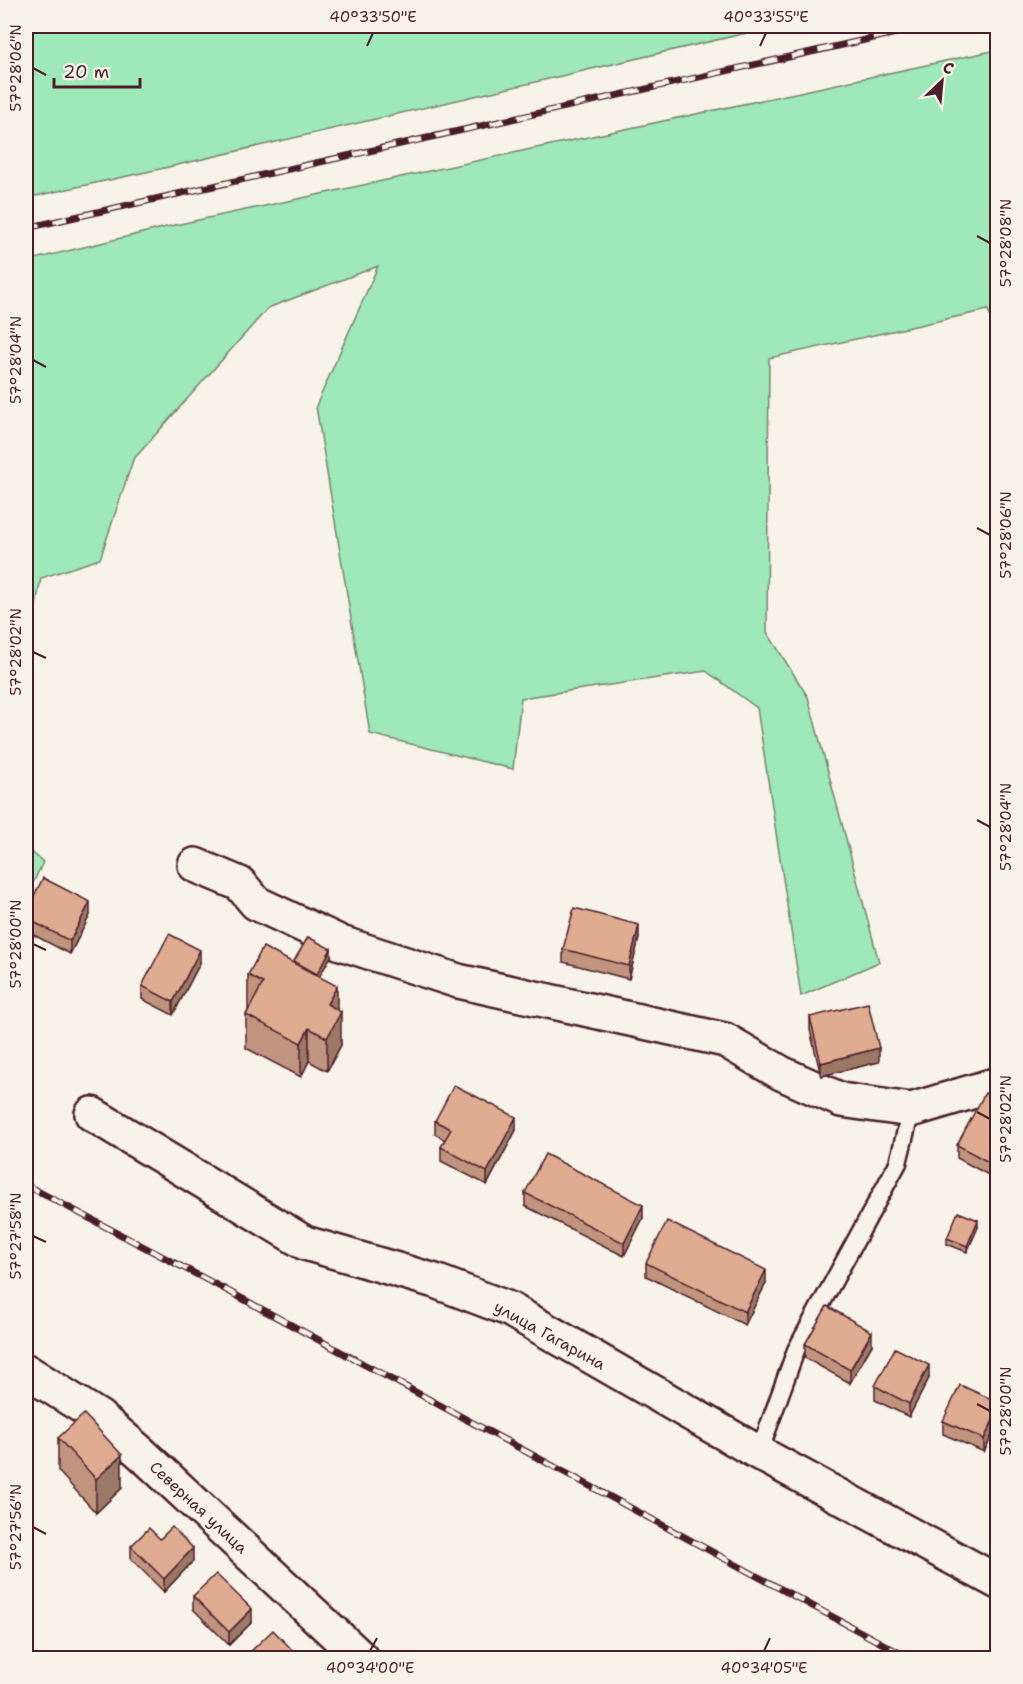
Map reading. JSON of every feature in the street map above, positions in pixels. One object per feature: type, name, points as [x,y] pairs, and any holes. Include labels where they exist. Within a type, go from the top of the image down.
[{"type":"street","points":[[195,865],[240,884],[256,903],[341,943],[458,981],[725,1040],[781,1074],[841,1100],[911,1110],[998,1084]]},
{"type":"street","name":"улица Гагарина","points":[[92,1114],[305,1243],[435,1281],[509,1309],[759,1453],[998,1582]]},
{"type":"street","name":"Северная улица","points":[[26,1371],[99,1417],[141,1453],[361,1659]]},
{"type":"lane","points":[[759,1453],[796,1350],[898,1163],[911,1110]]},
{"type":"green space","points":[[26,26],[777,26],[26,198]]},
{"type":"green space","points":[[997,50],[997,337],[988,310],[769,358],[767,632],[808,697],[879,962],[801,996],[757,708],[706,671],[521,698],[513,769],[370,734],[316,406],[378,266],[268,308],[133,460],[100,559],[41,578],[26,661],[26,261],[175,225]]},
{"type":"green space","points":[[26,847],[43,862],[26,898]]},
{"type":"building","points":[[43,878],[90,902],[70,941],[26,918],[26,912]]},
{"type":"building","points":[[574,908],[639,925],[629,966],[563,949]]},
{"type":"building","points":[[169,934],[200,950],[173,1002],[142,986]]},
{"type":"building","points":[[308,937],[331,949],[317,974],[294,961]]},
{"type":"building","points":[[263,947],[337,986],[327,1004],[341,1012],[327,1038],[309,1028],[301,1043],[246,1015],[263,983],[248,975]]},
{"type":"building","points":[[868,1003],[879,1048],[821,1063],[810,1017]]},
{"type":"building","points":[[454,1085],[516,1117],[487,1172],[441,1147],[451,1129],[435,1121]]},
{"type":"building","points":[[985,1093],[998,1100],[998,1159],[994,1165],[957,1145]]},
{"type":"building","points":[[545,1154],[643,1205],[624,1243],[525,1193]]},
{"type":"building","points":[[958,1212],[978,1220],[967,1246],[947,1238]]},
{"type":"building","points":[[667,1221],[766,1270],[745,1312],[646,1263]]},
{"type":"building","points":[[827,1306],[872,1332],[850,1370],[805,1344]]},
{"type":"building","points":[[895,1348],[929,1365],[909,1404],[875,1386]]},
{"type":"building","points":[[960,1385],[998,1402],[998,1410],[984,1439],[943,1421]]},
{"type":"building","points":[[84,1414],[122,1455],[96,1479],[58,1438]]},
{"type":"building","points":[[172,1527],[193,1548],[164,1579],[131,1546],[149,1528],[160,1539]]},
{"type":"building","points":[[216,1574],[252,1609],[229,1632],[193,1596]]},
{"type":"building","points":[[273,1630],[301,1659],[256,1659],[250,1652]]},
{"type":"railway","points":[[26,228],[927,26]]},
{"type":"railway","points":[[26,1185],[230,1292],[909,1658]]}]
